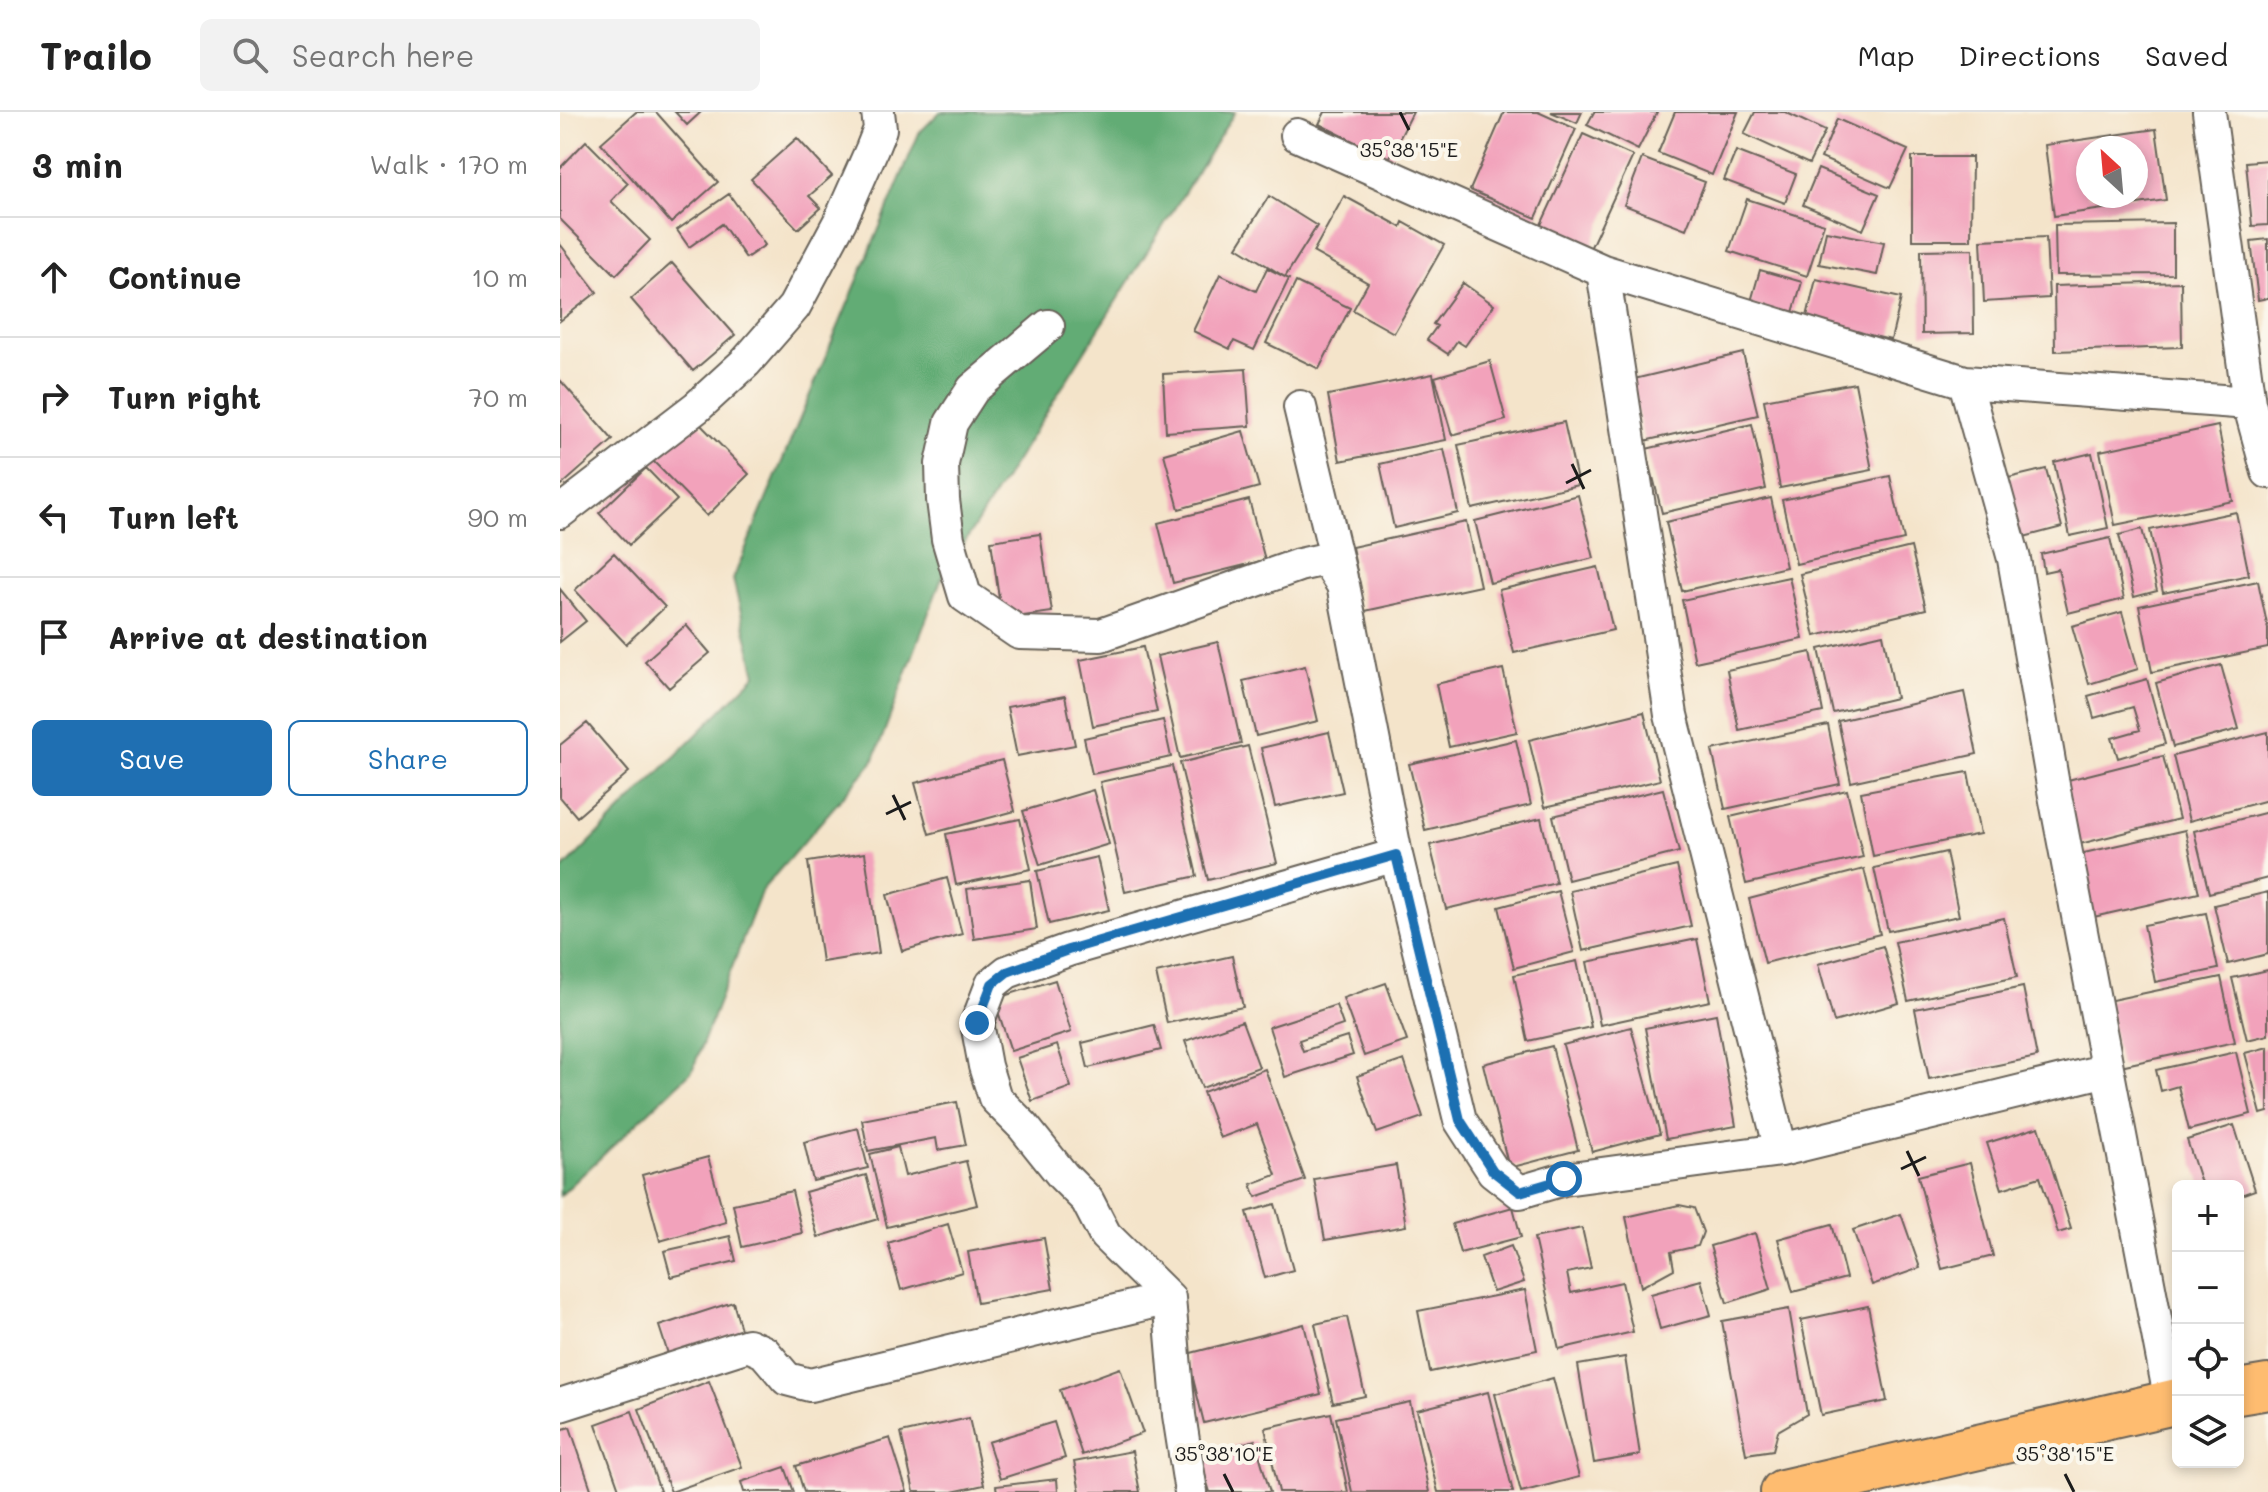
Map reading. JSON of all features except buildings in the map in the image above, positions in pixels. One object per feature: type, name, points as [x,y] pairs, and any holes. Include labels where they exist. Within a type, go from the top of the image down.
[{"type":"highway","points":[[2244,1391],[2268,1387]]},
{"type":"highway","points":[[1783,1492],[2172,1403]]},
{"type":"street","points":[[560,512],[697,407],[746,362],[794,307],[840,221],[872,149],[880,129],[878,112]]},
{"type":"street","points":[[2209,112],[2249,403],[2268,472]]},
{"type":"street","points":[[1297,135],[1603,271],[1965,382],[2249,403]]},
{"type":"street","points":[[1603,271],[1671,715],[1781,1150]]},
{"type":"street","points":[[1048,326],[973,389],[951,423],[942,464],[943,500],[948,539],[965,596],[1019,633],[1101,635],[1299,565],[1326,559],[1343,585]]},
{"type":"street","points":[[1965,382],[2014,559],[2107,1070],[2174,1396]]},
{"type":"street","points":[[1300,407],[1343,585],[1396,855],[1460,1120],[1493,1171],[1520,1192],[1564,1179],[1781,1150],[2107,1070]]},
{"type":"street","points":[[1191,1492],[1179,1415],[1169,1298],[1105,1235],[1087,1200],[995,1098],[977,1023],[992,984],[1007,972],[1068,950],[1396,855]]},
{"type":"street","points":[[560,1405],[748,1345],[764,1352],[787,1379],[810,1385],[1169,1298]]},
{"type":"green space","points":[[940,112],[1235,112],[941,580],[873,762],[762,890],[692,1071],[560,1196],[560,872],[756,675],[733,579],[919,133]]},
{"type":"route","points":[[977,1023],[992,984],[1007,972],[1068,950],[1396,855],[1460,1120],[1493,1171],[1520,1192],[1564,1179]]}]
